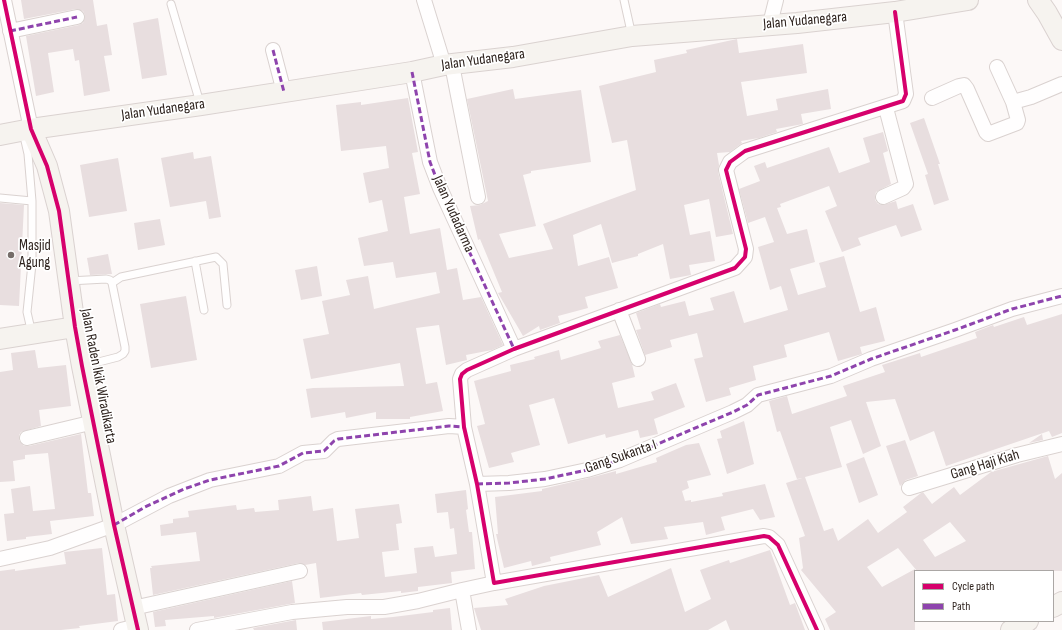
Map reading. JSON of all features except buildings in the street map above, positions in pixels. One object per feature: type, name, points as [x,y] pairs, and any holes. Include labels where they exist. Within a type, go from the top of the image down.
[{"type":"main road","name":"Jalan Yudanegara","points":[[0,135],[201,105],[448,65],[513,57],[632,36],[797,23],[895,12],[968,0]]},
{"type":"main road","points":[[1038,0],[1047,12],[1062,40]]},
{"type":"main road","name":"Jalan Raden Ikik Wiradikarta","points":[[27,130],[47,166],[59,211],[75,327],[132,624]]},
{"type":"main road","points":[[0,339],[75,327]]},
{"type":"main road","points":[[1011,630],[1026,622]]},
{"type":"street","points":[[4,0],[27,130]]},
{"type":"street","points":[[424,0],[448,65],[478,197]]},
{"type":"street","points":[[770,24],[776,0]]},
{"type":"street","points":[[494,583],[477,484],[464,427],[460,379],[462,374],[467,370],[514,349],[735,268],[741,263],[745,257],[746,249],[726,170],[730,162],[745,151],[903,102],[906,94],[895,12]]},
{"type":"street","points":[[10,31],[77,17]]},
{"type":"street","points":[[273,50],[284,92]]},
{"type":"street","points":[[932,98],[964,85],[988,134],[1017,123],[1018,120],[1013,102],[998,68]]},
{"type":"street","name":"Jalan Yudadarma","points":[[412,72],[430,162],[440,188],[514,349]]},
{"type":"street","points":[[1013,102],[1031,97],[1062,84]]},
{"type":"street","points":[[883,197],[903,188],[906,184],[886,108]]},
{"type":"street","name":"Gang Sukanta I","points":[[477,484],[509,483],[545,479],[587,470],[620,460],[733,412],[747,405],[758,395],[831,376],[871,359],[1012,309],[1062,296]]},
{"type":"street","points":[[619,310],[638,359]]},
{"type":"street","points":[[27,438],[94,422]]},
{"type":"street","points":[[0,559],[50,548],[114,525],[145,507],[184,489],[210,480],[278,466],[303,453],[324,451],[338,439],[449,426],[464,427]]},
{"type":"street","name":"Gang Haji Kiah","points":[[909,488],[1017,455],[1062,444]]},
{"type":"street","points":[[197,630],[292,612],[347,607],[384,607],[418,601],[494,583],[764,536],[770,537],[778,545],[817,630]]},
{"type":"street","points":[[132,624],[300,571]]},
{"type":"street","points":[[462,590],[469,630]]},
{"type":"lane","points":[[624,0],[632,36]]},
{"type":"lane","points":[[171,4],[201,105]]},
{"type":"lane","points":[[27,130],[32,201],[32,264],[27,312],[32,334]]},
{"type":"lane","points":[[0,198],[32,201]]},
{"type":"lane","points":[[112,283],[121,277],[216,257],[223,264],[227,305]]},
{"type":"lane","points":[[195,262],[204,310]]},
{"type":"lane","points":[[69,281],[110,280],[112,283],[125,347],[125,351],[118,357],[82,366]]},
{"type":"marked path","points":[[10,31],[77,17]]},
{"type":"marked path","points":[[273,50],[284,92]]},
{"type":"marked path","points":[[412,72],[430,162],[440,188],[514,349]]},
{"type":"marked path","points":[[477,484],[509,483],[545,479],[587,470],[620,460],[733,412],[747,405],[758,395],[831,376],[871,359],[1012,309],[1062,296]]},
{"type":"marked path","points":[[114,525],[145,507],[184,489],[210,480],[279,466],[303,453],[324,451],[338,439],[449,426],[464,427]]},
{"type":"cycle path","points":[[4,0],[31,129],[47,166],[59,211],[82,366],[114,525],[138,630]]},
{"type":"cycle path","points":[[817,630],[778,545],[769,537],[764,536],[494,583],[477,484],[464,427],[460,379],[462,374],[467,370],[514,349],[735,268],[745,257],[746,249],[726,170],[730,162],[745,151],[903,101],[906,94],[895,12]]},
{"type":"place","name":"Masjid Agung","points":[[11,255]]}]
